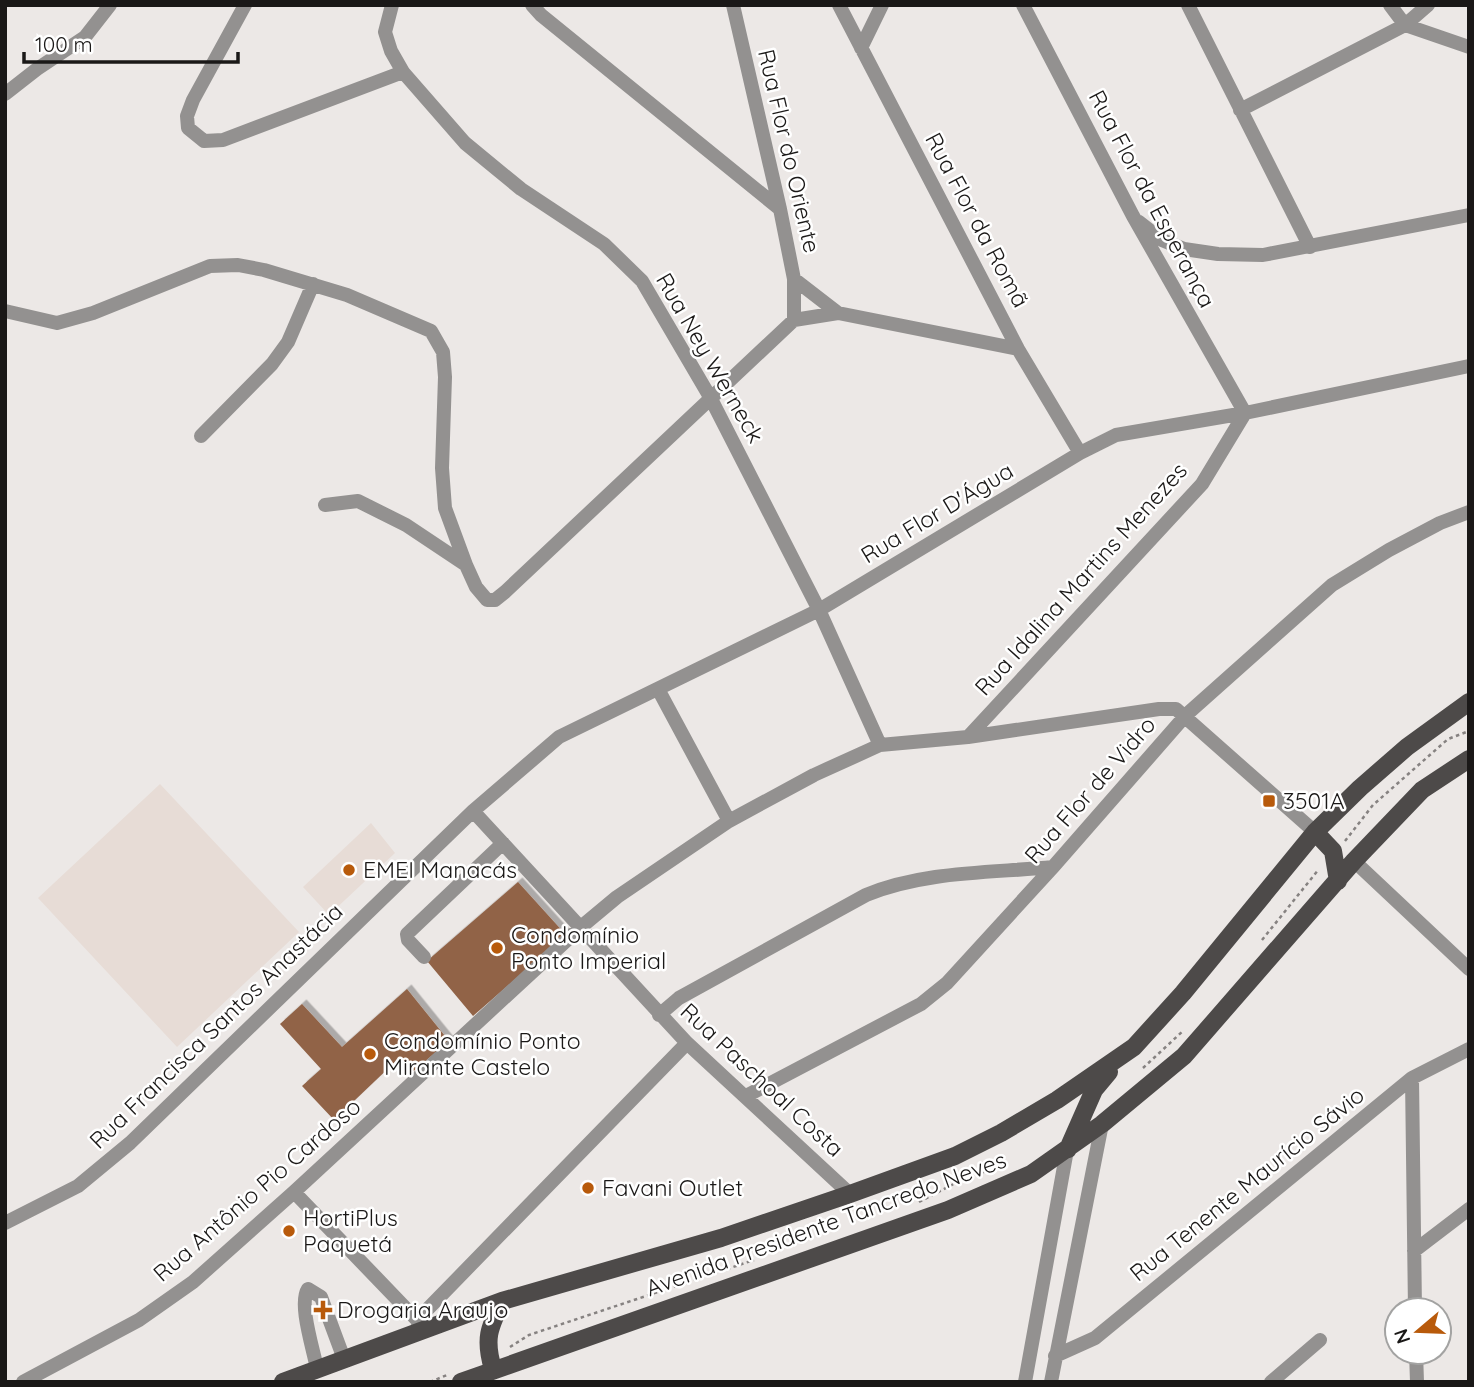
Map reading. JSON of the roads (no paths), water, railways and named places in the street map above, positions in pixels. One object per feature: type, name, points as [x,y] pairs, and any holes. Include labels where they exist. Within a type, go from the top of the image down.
[{"type":"main road","name":"Avenida Presidente Tancredo Neves","points":[[283,1382],[344,1359],[419,1325],[721,1238],[955,1156],[1001,1133],[1057,1100],[1134,1047],[1183,993],[1315,832],[1407,747],[1469,702]]},
{"type":"main road","name":"Avenida Presidente Tancredo Neves","points":[[457,1377],[493,1370],[948,1210],[1031,1174],[1102,1124],[1184,1056],[1354,861],[1422,789],[1469,758]]},
{"type":"main road","points":[[1315,832],[1333,851],[1338,881]]},
{"type":"main road","points":[[1067,1150],[1094,1090],[1134,1047]]},
{"type":"main road","points":[[493,1370],[487,1350],[489,1329],[502,1301]]},
{"type":"street","points":[[5,94],[85,37],[110,5]]},
{"type":"street","points":[[244,5],[187,116],[188,128],[204,141],[223,139],[403,72]]},
{"type":"street","name":"Rua Ney Werneck","points":[[392,5],[385,32],[391,51],[403,72],[465,143],[521,189],[604,244],[642,281],[710,397],[819,610],[880,745]]},
{"type":"street","name":"Rua Flor do Oriente","points":[[733,5],[794,279],[838,313],[1018,349]]},
{"type":"street","name":"Rua Flor da Romã","points":[[839,5],[1018,349],[1080,453]]},
{"type":"street","points":[[861,48],[882,5]]},
{"type":"street","name":"Rua Flor da Esperança","points":[[1023,5],[1133,216],[1245,413]]},
{"type":"street","points":[[1188,5],[1310,247]]},
{"type":"street","points":[[1390,5],[1405,25],[1469,47]]},
{"type":"street","points":[[1240,110],[1405,25],[1428,5]]},
{"type":"street","points":[[539,9],[780,209]]},
{"type":"street","points":[[1133,216],[1162,240],[1184,249],[1218,254],[1262,255],[1469,215]]},
{"type":"street","points":[[5,311],[57,323],[93,313],[210,266],[238,265],[347,295],[431,331],[443,352],[445,377],[442,487],[445,508],[466,565],[487,600],[495,600],[794,320],[838,313]]},
{"type":"street","points":[[794,279],[794,320]]},
{"type":"street","points":[[201,436],[272,364],[288,342],[313,284]]},
{"type":"street","name":"Rua Flor D'Água","points":[[473,811],[559,737],[819,610],[1080,453],[1116,435],[1245,413],[1469,366]]},
{"type":"street","name":"Rua Idalina Martins Menezes","points":[[968,737],[1202,484],[1245,413]]},
{"type":"street","points":[[325,505],[358,500],[406,525],[466,565]]},
{"type":"street","name":"Rua Flor de Vidro","points":[[746,1096],[921,1004],[947,983],[1186,715],[1332,585],[1389,550],[1440,523],[1469,512]]},
{"type":"street","points":[[658,689],[729,821]]},
{"type":"street","name":"Rua Antônio Pio Cardoso","points":[[23,1382],[139,1320],[193,1282],[295,1192],[581,927],[617,897],[729,821],[814,775],[880,745],[968,737],[1159,709],[1176,709],[1186,715]]},
{"type":"street","points":[[1186,715],[1315,832]]},
{"type":"street","name":"Rua Paschoal Costa","points":[[473,811],[659,1015],[850,1194]]},
{"type":"street","name":"Rua Francisca Santos Anastácia","points":[[5,1223],[78,1186],[130,1143],[473,811]]},
{"type":"street","points":[[424,957],[408,940],[407,933],[503,843]]},
{"type":"street","points":[[1354,861],[1469,969]]},
{"type":"street","points":[[659,1015],[679,998],[866,895],[891,885],[1053,867]]},
{"type":"street","points":[[295,1192],[419,1325],[687,1043]]},
{"type":"street","name":"Rua Tenente Maurício Sávio","points":[[1055,1356],[1095,1338],[1412,1078],[1469,1049]]},
{"type":"street","points":[[1412,1078],[1415,1296]]},
{"type":"street","points":[[1051,1382],[1102,1124]]},
{"type":"street","points":[[1026,1382],[1067,1150]]},
{"type":"street","points":[[1413,1251],[1469,1209]]},
{"type":"street","points":[[317,1369],[304,1305],[308,1289],[321,1297],[344,1359]]},
{"type":"street","points":[[1271,1382],[1320,1340]]},
{"type":"place","name":"3501A","points":[[1269,801]]},
{"type":"place","name":"EMEI Manacás","points":[[349,870]]},
{"type":"place","name":"Condomínio Ponto Imperial","points":[[497,948]]},
{"type":"place","name":"Condomínio Ponto Mirante Castelo","points":[[370,1054]]},
{"type":"place","name":"Favani Outlet","points":[[588,1188]]},
{"type":"place","name":"HortiPlus Paquetá","points":[[289,1231]]},
{"type":"place","name":"Drogaria Araujo","points":[[323,1310]]}]
